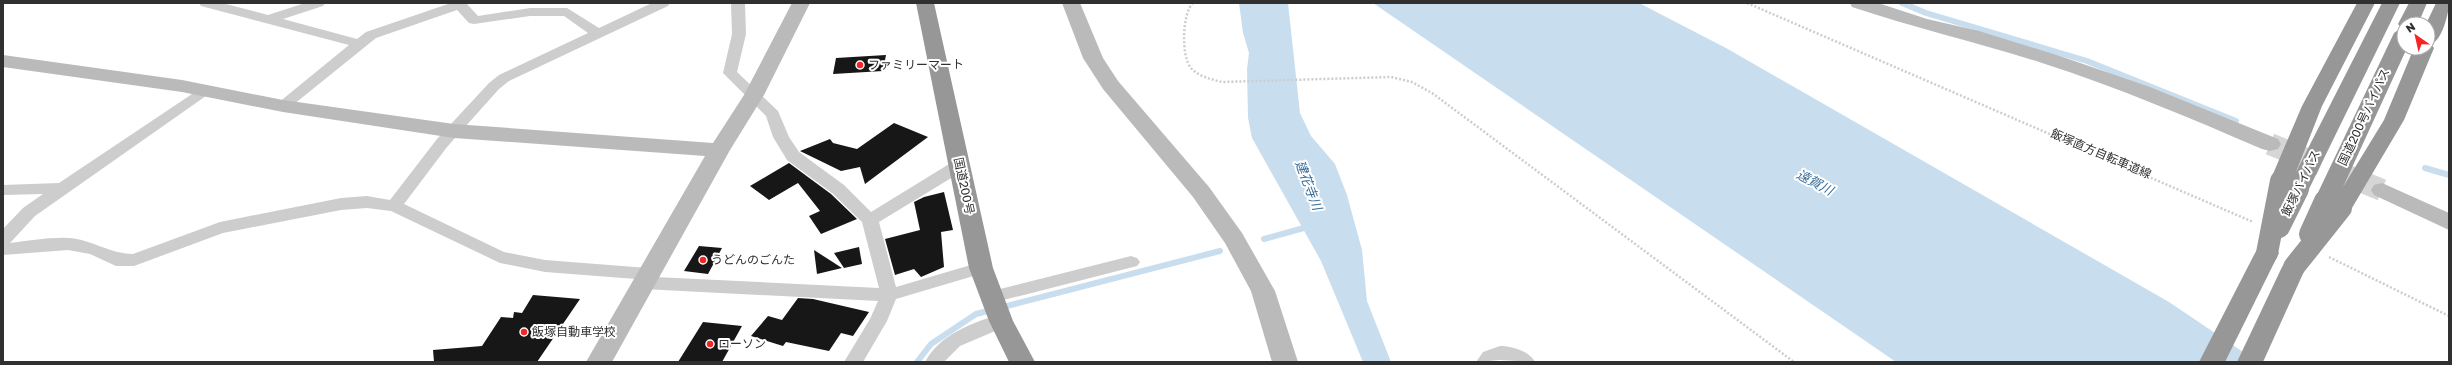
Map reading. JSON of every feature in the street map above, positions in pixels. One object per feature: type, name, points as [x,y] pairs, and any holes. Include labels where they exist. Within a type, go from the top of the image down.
[{"type":"highway","name":"国道200号","points":[[926,3],[981,268],[996,309],[1022,362]]},
{"type":"highway","points":[[2289,185],[2312,106],[2366,3]]},
{"type":"highway","points":[[2436,22],[2445,3]]},
{"type":"highway","name":"飯塚バイパス","points":[[2212,362],[2266,253],[2289,185],[2389,7]]},
{"type":"highway","name":"国道200号バイパス","points":[[2333,205],[2396,54]]},
{"type":"highway","points":[[2250,362],[2294,268],[2333,205],[2394,120],[2421,56]]},
{"type":"street","points":[[206,3],[360,44]]},
{"type":"street","points":[[268,20],[318,3]]},
{"type":"street","points":[[394,206],[454,131],[494,86],[504,78],[663,3]]},
{"type":"street","points":[[738,3],[739,34],[730,73],[772,114],[781,136],[793,156],[838,189],[870,220],[889,295],[878,322],[854,362]]},
{"type":"street","points":[[599,362],[719,150],[754,95],[801,3]]},
{"type":"street","points":[[1071,3],[1093,58],[1110,85],[1201,192],[1234,239],[1263,291],[1285,362]]},
{"type":"street","points":[[1859,3],[1922,24],[1972,35],[2050,59],[2129,86],[2270,144]]},
{"type":"street","points":[[283,106],[372,35],[459,4],[474,20],[530,12],[568,12],[598,33]]},
{"type":"street","points":[[3,61],[206,91],[283,106],[454,131],[719,150]]},
{"type":"street","points":[[3,239],[29,212],[206,91]]},
{"type":"street","points":[[870,220],[960,165]]},
{"type":"street","points":[[3,190],[63,188]]},
{"type":"street","points":[[2382,190],[2449,222]]},
{"type":"street","points":[[3,249],[68,244],[94,249],[116,260],[134,260],[220,228],[340,204],[368,202],[394,206],[500,257],[545,266],[646,278],[889,295],[981,268]]},
{"type":"street","points":[[934,362],[938,354],[952,342],[996,309],[1131,262]]},
{"type":"street","points":[[1485,362],[1499,353],[1510,353],[1526,362]]},
{"type":"path","points":[[1193,3],[1185,15],[1188,66],[1205,78],[1222,82],[1243,82],[1392,77],[1412,82],[1432,93],[1794,362]]},
{"type":"path","name":"飯塚直方自転車道線","points":[[1748,3],[1854,52],[2149,174],[2255,223]]},
{"type":"path","points":[[2326,256],[2449,316]]},
{"type":"water","name":"建花寺川","points":[[1239,3],[1288,3],[1300,113],[1311,136],[1335,164],[1347,195],[1362,250],[1367,301],[1391,362],[1363,362],[1321,261],[1252,138],[1248,118],[1247,69],[1249,53],[1243,33]]},
{"type":"water","name":"遠賀川","points":[[1373,3],[1639,3],[1726,48],[2169,302],[2258,362],[1896,362]]},
{"type":"building","name":"ファミリーマート","points":[[886,55],[883,71],[833,74],[836,58]]},
{"type":"building","points":[[894,123],[928,137],[865,184],[860,167],[841,171],[800,151],[830,139],[833,143],[857,149]]},
{"type":"building","points":[[789,163],[831,194],[857,219],[821,234],[809,216],[820,211],[798,183],[769,200],[750,186]]},
{"type":"building","points":[[944,192],[953,230],[941,232],[944,267],[921,277],[914,269],[895,275],[885,239],[920,230],[914,202],[924,197]]},
{"type":"building","name":"うどんのごんた","points":[[699,246],[722,248],[708,274],[684,271]]},
{"type":"building","points":[[859,247],[862,264],[844,268],[834,253]]},
{"type":"building","points":[[814,250],[842,268],[817,274]]},
{"type":"building","name":"飯塚自動車学校","points":[[533,295],[580,299],[537,362],[434,362],[433,350],[482,346],[501,317],[513,318],[514,312],[522,313]]},
{"type":"building","points":[[798,298],[813,299],[869,312],[853,336],[841,333],[829,351],[786,342],[783,346],[751,336],[768,316],[782,320]]},
{"type":"building","name":"ローソン","points":[[703,322],[742,326],[722,362],[678,362]]},
{"type":"waterway","points":[[1902,3],[1926,13],[2087,61],[2236,121]]},
{"type":"waterway","points":[[2425,168],[2449,175]]},
{"type":"waterway","points":[[1264,239],[1311,226]]},
{"type":"waterway","points":[[917,362],[931,344],[976,314],[1220,251]]},
{"type":"tunnel","points":[[2270,144],[2382,190]]},
{"type":"place","name":"ファミリーマート","points":[[860,65]]},
{"type":"place","name":"うどんのごんた","points":[[703,260]]},
{"type":"place","name":"飯塚自動車学校","points":[[524,332]]},
{"type":"place","name":"ローソン","points":[[710,344]]}]
